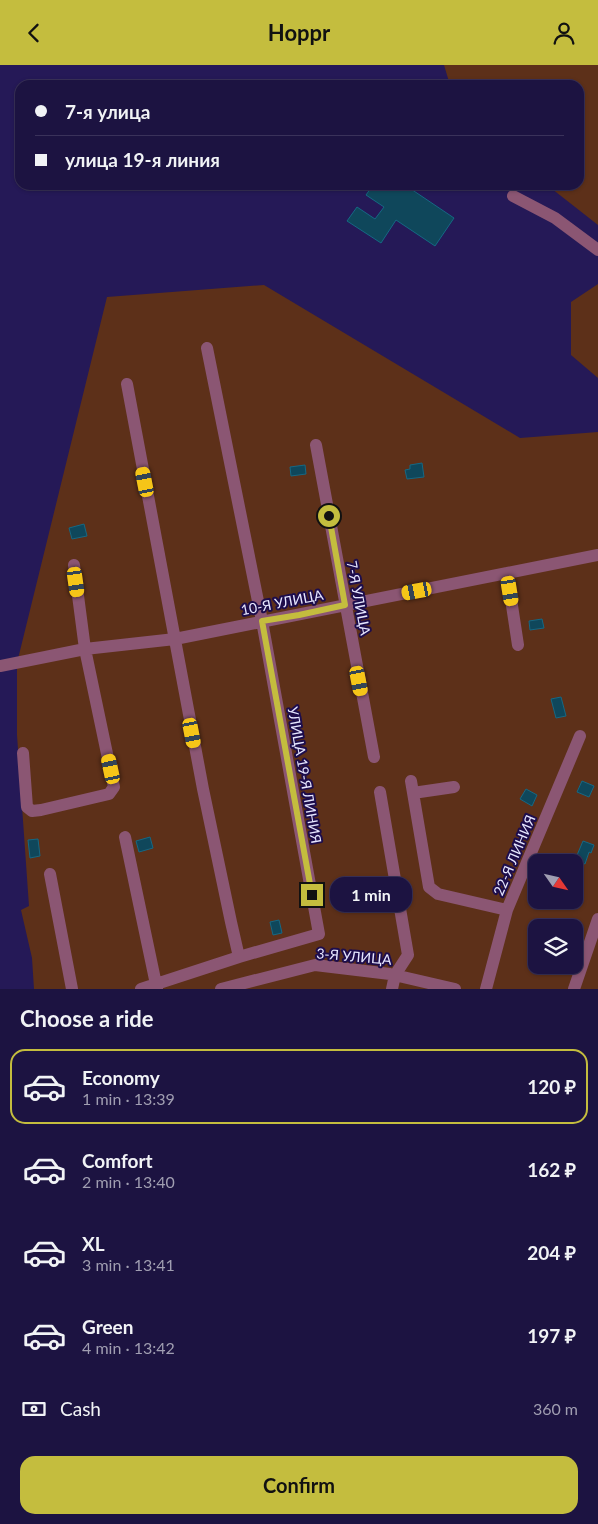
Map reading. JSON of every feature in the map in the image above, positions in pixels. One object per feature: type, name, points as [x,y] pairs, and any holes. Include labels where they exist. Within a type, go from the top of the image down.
[{"type":"street","points":[[513,195],[555,217],[598,250]]},
{"type":"street","name":"УЛИЦА 19-Я ЛИНИЯ","points":[[207,348],[262,621],[319,935],[240,957]]},
{"type":"street","points":[[127,385],[203,789],[240,957],[156,987],[141,989]]},
{"type":"street","name":"7-Я УЛИЦА","points":[[316,445],[374,757]]},
{"type":"street","name":"10-Я УЛИЦА","points":[[0,666],[85,649],[175,639],[598,555]]},
{"type":"street","points":[[23,753],[27,807],[32,811],[109,794],[114,787],[85,649],[74,565]]},
{"type":"street","points":[[507,573],[518,645]]},
{"type":"street","name":"22-Я ЛИНИЯ","points":[[486,989],[507,910],[580,736]]},
{"type":"street","points":[[454,787],[412,787],[428,887],[438,893],[507,910]]},
{"type":"street","points":[[380,792],[408,955],[395,975],[392,989]]},
{"type":"street","points":[[125,837],[156,987]]},
{"type":"street","points":[[50,874],[72,989]]},
{"type":"street","points":[[574,989],[598,919]]},
{"type":"street","name":"3-Я УЛИЦА","points":[[221,989],[258,985],[315,965],[395,975],[455,989]]},
{"type":"shaded area","points":[[444,65],[598,65],[598,225],[553,190],[584,190],[584,80],[448,80]]},
{"type":"shaded area","points":[[598,284],[598,378],[571,355],[571,302]]},
{"type":"shaded area","points":[[264,285],[520,438],[598,432],[598,989],[34,989],[32,958],[21,910],[29,906],[17,735],[17,663],[107,297]]},
{"type":"building","points":[[370,190],[412,190],[454,218],[435,246],[396,220],[381,243],[347,221],[357,207],[375,219],[384,207],[366,195]]},
{"type":"building","points":[[422,463],[424,477],[407,479],[405,470],[410,469],[410,465]]},
{"type":"building","points":[[305,465],[306,474],[291,476],[290,467]]},
{"type":"building","points":[[84,524],[87,536],[72,539],[69,528]]},
{"type":"building","points":[[542,619],[544,628],[530,630],[529,621]]},
{"type":"building","points":[[561,697],[566,716],[556,718],[551,699]]},
{"type":"building","points":[[582,781],[594,786],[589,797],[577,792]]},
{"type":"building","points":[[526,789],[537,795],[532,806],[520,799]]},
{"type":"building","points":[[150,837],[153,848],[139,852],[136,841]]},
{"type":"building","points":[[38,839],[40,856],[30,858],[28,840]]},
{"type":"building","points":[[583,841],[594,845],[591,853],[589,852],[585,864],[583,863],[583,854],[578,854]]},
{"type":"building","points":[[279,920],[282,933],[273,935],[270,922]]},
{"type":"route","points":[[312,895],[262,621],[345,605],[329,516]]}]
